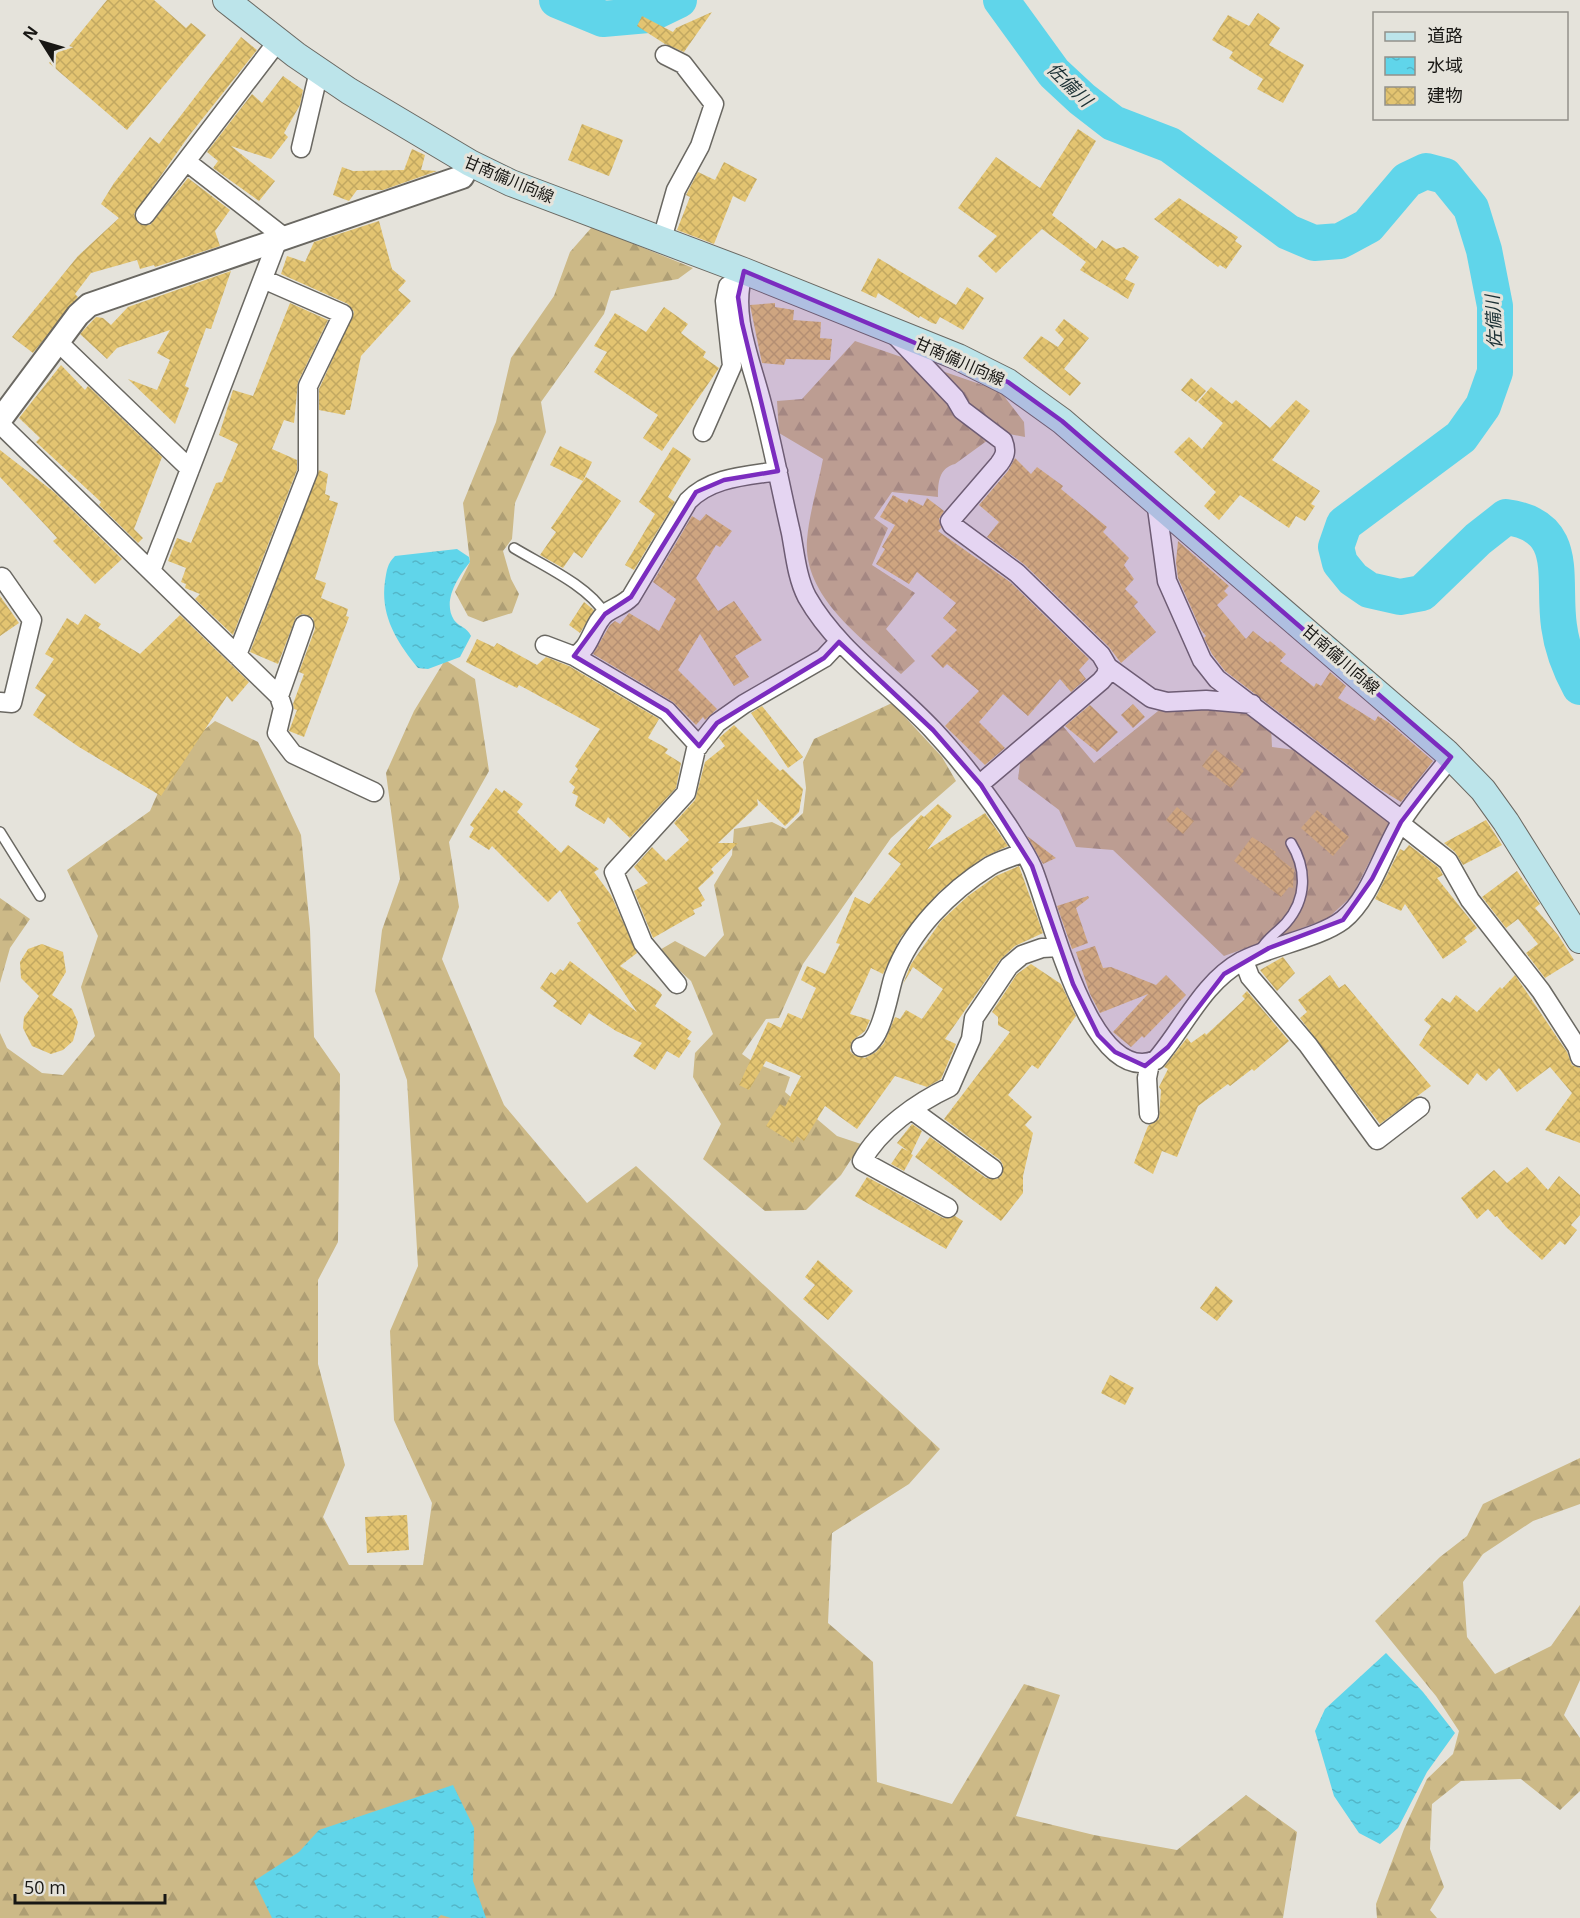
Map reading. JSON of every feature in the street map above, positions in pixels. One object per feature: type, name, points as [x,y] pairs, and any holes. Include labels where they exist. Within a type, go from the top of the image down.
[{"type":"main road","name":"甘南備川向線","points":[[226,0],[319,71],[390,118],[470,163],[511,183],[662,239],[742,279],[891,330],[958,357],[1008,382],[1062,421],[1426,733],[1451,757],[1483,790],[1506,822],[1580,940]]},
{"type":"street","points":[[145,215],[278,41]]},
{"type":"street","points":[[662,239],[676,190],[700,146],[714,104],[683,64],[665,55]]},
{"type":"street","points":[[301,148],[319,71]]},
{"type":"street","points":[[151,571],[280,234],[187,162]]},
{"type":"street","points":[[374,792],[293,754],[277,733],[283,708],[279,696],[0,422],[78,315],[89,305],[462,177],[470,163]]},
{"type":"street","points":[[237,655],[308,472],[308,386],[343,314],[263,279]]},
{"type":"street","points":[[703,432],[732,366],[725,301],[728,286],[742,279]]},
{"type":"street","points":[[742,279],[738,297],[742,323],[807,597],[839,642],[933,730],[980,784],[1032,866],[1073,984],[1098,1035],[1115,1052],[1131,1063],[1144,1066],[1168,1047],[1209,989],[1224,974],[1251,957],[1320,932],[1344,920],[1372,879],[1401,822],[1451,757]]},
{"type":"street","points":[[891,330],[955,398],[962,410],[1003,441],[1006,448],[1005,456],[999,464],[950,521],[952,525],[1017,573],[1101,655],[1108,667],[1151,698],[1167,702],[1206,700],[1252,704]]},
{"type":"street","points":[[58,342],[190,469]]},
{"type":"street","points":[[574,657],[586,644],[605,614],[624,605],[631,597],[688,501],[696,492],[724,480],[778,471]]},
{"type":"street","points":[[1156,501],[1167,581],[1202,660],[1217,679],[1252,704],[1448,861],[1470,900],[1541,991],[1577,1047],[1580,1057]]},
{"type":"street","points":[[0,702],[12,703],[32,620],[2,577]]},
{"type":"street","points":[[279,696],[304,625]]},
{"type":"street","points":[[677,984],[644,943],[614,872],[686,793],[699,746],[717,723],[744,704],[824,658],[839,642]]},
{"type":"street","points":[[545,645],[574,657],[668,711],[699,746]]},
{"type":"street","points":[[980,784],[1101,681],[1108,667]]},
{"type":"street","points":[[861,1047],[873,1042],[881,1024],[895,975],[914,937],[953,896],[991,865],[1024,852]]},
{"type":"street","points":[[948,1208],[862,1161],[879,1138],[912,1110],[927,1098],[950,1087],[970,1039],[974,1018],[1009,966],[1022,955],[1042,948],[1059,947]]},
{"type":"street","points":[[1251,957],[1250,977],[1308,1045],[1377,1140],[1420,1107]]},
{"type":"street","points":[[1149,1114],[1147,1078],[1150,1063]]},
{"type":"street","points":[[912,1110],[993,1170]]},
{"type":"lane","points":[[514,548],[558,573],[598,602],[605,614]]},
{"type":"lane","points":[[0,832],[40,896]]},
{"type":"lane","points":[[1251,957],[1287,922],[1298,904],[1303,871],[1291,843]]},
{"type":"highlighted area","points":[[744,271],[1008,382],[1062,421],[1451,757],[1401,822],[1372,879],[1343,920],[1269,948],[1224,974],[1168,1047],[1145,1066],[1115,1052],[1098,1035],[1073,984],[1032,866],[981,785],[933,730],[853,652],[839,642],[824,658],[717,723],[699,746],[667,711],[574,656],[605,614],[631,597],[696,492],[724,480],[778,471],[742,323],[738,297]]},
{"type":"green space","points":[[592,227],[693,268],[678,279],[611,291],[604,314],[541,402],[546,432],[515,503],[512,539],[503,551],[511,579],[519,594],[512,613],[483,622],[468,616],[455,592],[470,562],[463,503],[496,422],[511,358],[554,296],[570,252]]},
{"type":"green space","points":[[855,341],[1000,391],[1024,422],[1025,437],[999,432],[946,469],[939,481],[938,497],[892,492],[874,518],[888,528],[872,565],[915,593],[886,629],[915,661],[901,674],[839,616],[825,599],[815,580],[808,561],[807,540],[823,459],[779,433],[777,401],[802,399]]},
{"type":"green space","points":[[445,660],[475,679],[489,771],[449,842],[459,907],[442,959],[504,1105],[587,1203],[636,1166],[940,1449],[909,1484],[832,1533],[828,1623],[873,1662],[877,1782],[952,1804],[1024,1684],[1060,1695],[1016,1816],[1094,1835],[1177,1850],[1246,1795],[1297,1832],[1283,1918],[0,1918],[0,1033],[7,1048],[42,1073],[63,1075],[95,1036],[81,987],[98,936],[67,870],[150,811],[175,754],[215,721],[258,742],[301,835],[310,929],[314,1037],[340,1074],[338,1242],[318,1280],[318,1364],[345,1465],[323,1517],[349,1565],[423,1565],[432,1503],[394,1420],[390,1331],[418,1266],[407,1080],[375,991],[382,930],[400,879],[386,773],[414,711]]},
{"type":"green space","points":[[892,703],[942,757],[956,781],[891,838],[803,964],[779,1018],[766,1019],[742,1054],[753,1062],[790,1077],[785,1092],[837,1136],[861,1144],[841,1175],[806,1210],[765,1211],[703,1159],[721,1124],[693,1077],[695,1053],[713,1034],[691,981],[658,951],[675,941],[705,957],[724,935],[714,885],[732,855],[734,829],[772,822],[786,829],[803,813],[806,788],[803,762],[814,739]]},
{"type":"green space","points":[[1163,707],[1254,709],[1271,727],[1272,747],[1303,751],[1391,819],[1352,896],[1327,919],[1224,956],[1113,850],[1076,847],[1059,810],[1018,779],[1021,756],[1062,725],[1094,763]]},
{"type":"green space","points":[[0,898],[30,919],[10,948],[0,983]]},
{"type":"green space","points":[[1580,1458],[1580,1504],[1533,1521],[1483,1554],[1463,1582],[1467,1637],[1495,1674],[1551,1646],[1580,1605],[1580,1680],[1564,1715],[1580,1738],[1580,1791],[1560,1810],[1521,1779],[1461,1781],[1432,1804],[1430,1849],[1444,1887],[1430,1910],[1437,1918],[1377,1918],[1376,1904],[1404,1829],[1427,1779],[1453,1754],[1459,1731],[1436,1696],[1375,1621],[1440,1557],[1467,1536],[1483,1504]]},
{"type":"water","points":[[457,549],[469,557],[470,562],[453,590],[451,613],[454,620],[471,636],[460,657],[428,669],[418,668],[397,638],[388,617],[384,594],[388,567],[395,556]]},
{"type":"water","points":[[1386,1653],[1423,1692],[1455,1733],[1427,1772],[1398,1828],[1380,1844],[1359,1833],[1334,1796],[1315,1731],[1325,1709]]},
{"type":"water","points":[[453,1785],[474,1828],[473,1881],[486,1918],[451,1918],[441,1915],[438,1918],[272,1918],[254,1881],[299,1852],[319,1830]]},
{"type":"building","points":[[107,0],[154,0],[186,28],[191,23],[206,35],[127,130],[49,63],[62,47],[66,50]]},
{"type":"building","points":[[712,12],[684,52],[665,44],[637,26],[642,16],[673,32],[676,28]]},
{"type":"building","points":[[1258,13],[1280,28],[1269,45],[1304,65],[1283,103],[1257,89],[1263,79],[1229,58],[1233,52],[1212,40],[1228,15],[1249,26]]},
{"type":"building","points":[[241,37],[257,50],[188,137],[134,214],[139,224],[150,225],[188,178],[230,210],[215,231],[220,246],[155,267],[154,265],[140,269],[137,260],[91,273],[75,294],[78,297],[33,353],[12,337],[78,256],[119,218],[101,204],[114,183],[150,137],[159,144]]},
{"type":"building","points":[[283,76],[303,90],[300,105],[284,133],[288,137],[271,159],[231,146],[275,181],[259,201],[213,168],[218,161],[207,152],[252,94],[262,103]]},
{"type":"building","points":[[582,124],[623,140],[609,176],[568,160]]},
{"type":"building","points":[[1078,129],[1096,141],[1052,215],[1096,249],[1102,240],[1116,249],[1124,247],[1139,257],[1125,279],[1135,284],[1128,299],[1080,270],[1086,262],[1042,229],[996,273],[978,256],[997,236],[958,208],[996,157],[1040,188]]},
{"type":"building","points":[[412,149],[425,155],[421,170],[437,171],[383,190],[357,190],[349,201],[333,195],[342,167],[353,171],[404,170]]},
{"type":"building","points":[[724,162],[757,179],[745,202],[733,196],[714,244],[677,230],[690,197],[686,195],[698,172],[715,180]]},
{"type":"building","points":[[1179,198],[1238,237],[1235,241],[1242,246],[1226,269],[1220,265],[1218,267],[1154,219]]},
{"type":"building","points":[[379,221],[392,269],[406,281],[398,290],[411,301],[361,356],[350,410],[346,410],[345,415],[319,410],[319,389],[354,312],[348,304],[281,274],[287,256],[305,262],[314,242]]},
{"type":"building","points":[[878,258],[956,305],[967,287],[984,298],[963,330],[940,317],[936,324],[932,323],[920,316],[919,318],[878,293],[876,298],[861,291]]},
{"type":"building","points":[[231,271],[211,329],[206,328],[185,386],[189,388],[175,424],[128,379],[157,390],[170,360],[157,353],[170,330],[117,348],[107,359],[80,334],[96,317],[103,318],[111,325],[128,307]]},
{"type":"building","points":[[290,303],[328,320],[298,382],[294,423],[284,420],[272,449],[297,460],[297,470],[233,635],[195,599],[200,594],[185,588],[186,584],[181,582],[186,568],[168,561],[177,538],[191,543],[216,483],[222,482],[238,444],[219,435],[233,390],[253,396]]},
{"type":"building","points":[[775,303],[775,307],[794,310],[793,320],[821,322],[820,338],[832,339],[830,360],[786,359],[784,365],[762,363],[750,305]]},
{"type":"building","points":[[664,307],[688,324],[681,333],[706,352],[703,357],[719,368],[662,451],[643,438],[658,415],[594,372],[607,352],[594,346],[615,313],[646,332]]},
{"type":"building","points":[[1064,319],[1089,338],[1064,369],[1081,383],[1070,396],[1023,358],[1041,336],[1058,347],[1064,339],[1055,330]]},
{"type":"building","points":[[61,365],[85,390],[88,386],[162,457],[134,529],[143,538],[138,543],[99,505],[101,502],[36,442],[40,438],[19,418]]},
{"type":"building","points":[[1191,378],[1206,391],[1196,402],[1181,390]]},
{"type":"building","points":[[1211,387],[1232,404],[1236,400],[1270,428],[1296,400],[1310,411],[1272,460],[1320,491],[1311,504],[1315,506],[1305,521],[1296,516],[1289,528],[1240,495],[1219,520],[1204,506],[1216,492],[1174,452],[1189,437],[1202,449],[1223,423],[1198,402]]},
{"type":"building","points":[[560,446],[592,462],[583,481],[550,465]]},
{"type":"building","points":[[673,447],[691,459],[668,497],[675,502],[634,570],[625,565],[655,514],[639,502]]},
{"type":"building","points":[[0,450],[54,492],[122,559],[95,584],[53,541],[57,538],[0,477]]},
{"type":"building","points":[[1015,458],[1031,474],[1037,467],[1063,486],[1061,489],[1107,527],[1103,532],[1129,558],[1124,565],[1134,579],[1125,589],[1138,602],[1134,606],[1156,632],[1121,663],[1109,647],[1025,565],[987,537],[999,522],[979,505],[1008,471]]},
{"type":"building","points":[[319,470],[328,474],[325,494],[330,496],[329,500],[338,503],[315,579],[326,583],[321,598],[348,609],[346,616],[349,617],[304,737],[289,731],[297,710],[294,709],[293,704],[304,674],[299,672],[315,629],[313,618],[303,614],[296,617],[278,664],[250,652]]},
{"type":"building","points":[[586,477],[621,501],[582,558],[574,552],[563,568],[540,555],[556,532],[551,528]]},
{"type":"building","points":[[893,495],[907,503],[909,499],[923,506],[927,498],[944,511],[939,519],[941,528],[938,531],[1010,582],[1089,659],[1079,670],[1086,679],[1071,692],[1060,679],[1028,716],[1003,694],[979,722],[1005,748],[985,765],[945,726],[979,691],[947,664],[943,668],[931,656],[957,630],[943,618],[956,603],[917,572],[909,584],[876,564],[885,549],[882,547],[895,525],[880,517]]},
{"type":"building","points":[[706,514],[732,531],[720,547],[716,545],[696,578],[718,611],[734,601],[762,640],[735,656],[749,677],[734,686],[700,634],[678,670],[717,709],[705,720],[703,717],[696,725],[673,702],[593,654],[610,625],[615,621],[620,624],[629,613],[659,631],[676,599],[653,582],[692,516],[700,521]]},
{"type":"building","points":[[1178,541],[1229,586],[1224,591],[1228,595],[1217,605],[1246,639],[1253,631],[1268,643],[1270,641],[1286,654],[1280,661],[1314,687],[1316,683],[1321,686],[1330,672],[1346,686],[1338,698],[1375,721],[1378,716],[1388,722],[1433,761],[1401,802],[1378,788],[1225,671],[1212,654],[1204,638],[1206,636],[1201,630],[1178,578],[1176,562]]},
{"type":"building","points":[[0,596],[19,623],[0,636]]},
{"type":"building","points":[[584,602],[594,610],[580,633],[569,625]]},
{"type":"building","points":[[85,614],[101,624],[98,628],[140,654],[180,615],[249,682],[232,702],[227,696],[161,796],[79,747],[33,715],[46,695],[35,688],[54,659],[45,654],[67,618],[78,625]]},
{"type":"building","points":[[477,639],[494,647],[497,643],[537,665],[546,657],[569,666],[659,719],[648,738],[668,749],[665,753],[681,763],[676,788],[630,838],[608,817],[604,824],[575,806],[578,796],[572,793],[575,787],[569,782],[578,769],[575,766],[600,729],[519,685],[517,688],[466,662]]},
{"type":"building","points":[[1133,704],[1145,717],[1133,728],[1121,715]]},
{"type":"building","points":[[1090,705],[1118,732],[1097,752],[1065,726]]},
{"type":"building","points":[[762,706],[803,757],[788,768],[751,713]]},
{"type":"building","points":[[734,725],[780,771],[783,769],[803,789],[799,812],[785,826],[757,799],[758,805],[718,843],[738,843],[711,869],[714,873],[698,888],[705,900],[701,903],[702,906],[693,910],[695,914],[653,938],[634,891],[648,883],[634,867],[652,847],[666,861],[689,840],[674,823],[695,800],[705,762],[725,746],[719,738]]},
{"type":"building","points":[[1215,749],[1244,771],[1231,788],[1202,766]]},
{"type":"building","points":[[496,788],[502,793],[504,790],[523,804],[517,812],[561,853],[568,845],[599,869],[594,872],[611,895],[637,953],[620,966],[660,992],[662,995],[655,1006],[692,1032],[687,1039],[691,1041],[679,1058],[667,1051],[655,1070],[633,1056],[642,1043],[616,1031],[589,1013],[581,1025],[553,1006],[557,1001],[540,988],[551,972],[555,975],[560,969],[563,971],[570,961],[637,1012],[577,923],[581,921],[560,890],[548,902],[492,846],[489,850],[469,837],[474,828],[470,825]]},
{"type":"building","points":[[938,804],[952,816],[927,850],[985,813],[1008,846],[984,857],[939,892],[901,937],[883,974],[871,968],[850,1014],[870,1020],[865,1031],[852,1041],[850,1051],[854,1055],[865,1058],[876,1052],[884,1043],[895,1017],[900,1019],[906,1010],[922,1019],[943,989],[913,967],[903,984],[911,964],[941,921],[968,896],[996,876],[1019,866],[1043,933],[1015,946],[1000,960],[945,1039],[956,1044],[941,1079],[927,1087],[895,1076],[857,1129],[825,1106],[804,1141],[797,1136],[793,1143],[766,1126],[780,1104],[785,1107],[801,1076],[766,1061],[749,1090],[739,1085],[768,1022],[781,1028],[788,1013],[802,1019],[816,988],[801,980],[807,966],[825,974],[840,944],[836,943],[855,897],[869,904],[901,864],[888,854],[921,815],[924,817]]},
{"type":"building","points":[[1177,807],[1194,821],[1183,834],[1166,820]]},
{"type":"building","points":[[1317,810],[1349,837],[1333,856],[1301,828]]},
{"type":"building","points":[[1486,820],[1502,845],[1463,865],[1455,852],[1444,843]]},
{"type":"building","points":[[1027,836],[1056,858],[1043,864]]},
{"type":"building","points":[[1252,837],[1276,852],[1274,854],[1294,870],[1293,888],[1289,887],[1281,897],[1234,861]]},
{"type":"building","points":[[1409,845],[1439,868],[1443,875],[1437,878],[1477,928],[1464,938],[1467,942],[1443,959],[1405,904],[1401,911],[1375,899],[1400,849],[1404,851]]},
{"type":"building","points":[[1517,871],[1540,904],[1535,908],[1558,935],[1574,960],[1545,978],[1526,953],[1538,944],[1518,919],[1506,928],[1482,897]]},
{"type":"building","points":[[1088,896],[1089,898],[1076,908],[1088,943],[1072,949],[1057,906]]},
{"type":"building","points":[[42,944],[63,952],[66,972],[52,995],[72,1009],[78,1022],[73,1041],[63,1050],[51,1054],[32,1046],[23,1028],[24,1017],[39,996],[21,978],[20,962],[28,949]]},
{"type":"building","points":[[1095,946],[1103,968],[1111,967],[1156,985],[1166,975],[1186,995],[1144,1038],[1142,1036],[1131,1047],[1113,1032],[1148,994],[1100,1013],[1090,994],[1076,952]]},
{"type":"building","points":[[1283,957],[1295,973],[1277,991],[1260,970]]},
{"type":"building","points":[[1031,964],[1061,984],[1076,1016],[1038,1069],[1032,1065],[1008,1095],[1032,1117],[1025,1125],[1033,1133],[1023,1176],[1023,1193],[1001,1221],[915,1157],[930,1137],[986,1178],[997,1179],[1002,1175],[1003,1165],[1000,1160],[944,1119],[1010,1032],[998,1025],[998,1017],[992,1012],[1017,974]]},
{"type":"building","points":[[1330,975],[1339,988],[1345,984],[1431,1086],[1380,1124],[1300,1018],[1307,1012],[1298,1000]]},
{"type":"building","points":[[1515,975],[1567,1052],[1572,1065],[1580,1068],[1580,1143],[1545,1130],[1572,1093],[1550,1067],[1517,1092],[1499,1068],[1486,1081],[1477,1073],[1468,1085],[1419,1045],[1431,1026],[1424,1020],[1442,998],[1450,1003],[1456,995],[1477,1012],[1500,987],[1502,989]]},
{"type":"building","points":[[1247,991],[1289,1041],[1254,1071],[1252,1069],[1230,1086],[1228,1084],[1198,1106],[1177,1157],[1162,1151],[1153,1174],[1134,1163],[1148,1126],[1159,1119],[1161,1090],[1159,1087],[1168,1069],[1164,1067],[1187,1038],[1191,1043],[1205,1033],[1206,1035],[1245,999],[1242,996]]},
{"type":"building","points":[[912,1124],[922,1131],[904,1171],[891,1164],[902,1148],[908,1151],[897,1143]]},
{"type":"building","points":[[1527,1167],[1548,1190],[1559,1176],[1580,1195],[1580,1215],[1571,1225],[1577,1230],[1565,1245],[1560,1241],[1542,1260],[1488,1209],[1477,1219],[1461,1198],[1494,1170],[1507,1183]]},
{"type":"building","points":[[867,1177],[943,1218],[955,1216],[963,1221],[946,1249],[855,1196]]},
{"type":"building","points":[[818,1260],[853,1291],[828,1320],[803,1299],[815,1285],[805,1277]]},
{"type":"building","points":[[1216,1286],[1233,1301],[1217,1321],[1200,1308]]},
{"type":"building","points":[[1110,1375],[1134,1388],[1125,1405],[1101,1393]]},
{"type":"building","points":[[407,1515],[409,1550],[367,1553],[365,1517]]},
{"type":"waterway","name":"佐備川","points":[[557,0],[603,19],[648,15],[679,0]]},
{"type":"waterway","name":"佐備川","points":[[1001,0],[1054,73],[1082,99],[1113,123],[1170,145],[1288,232],[1314,243],[1340,241],[1368,226],[1407,180],[1426,171],[1445,176],[1471,208],[1484,250],[1495,306],[1495,372],[1483,406],[1461,437],[1344,524],[1336,547],[1340,563],[1353,579],[1369,590],[1400,597],[1422,593],[1478,539],[1506,517],[1527,522],[1541,531],[1550,543],[1555,557],[1560,634],[1566,658],[1580,687]]}]
